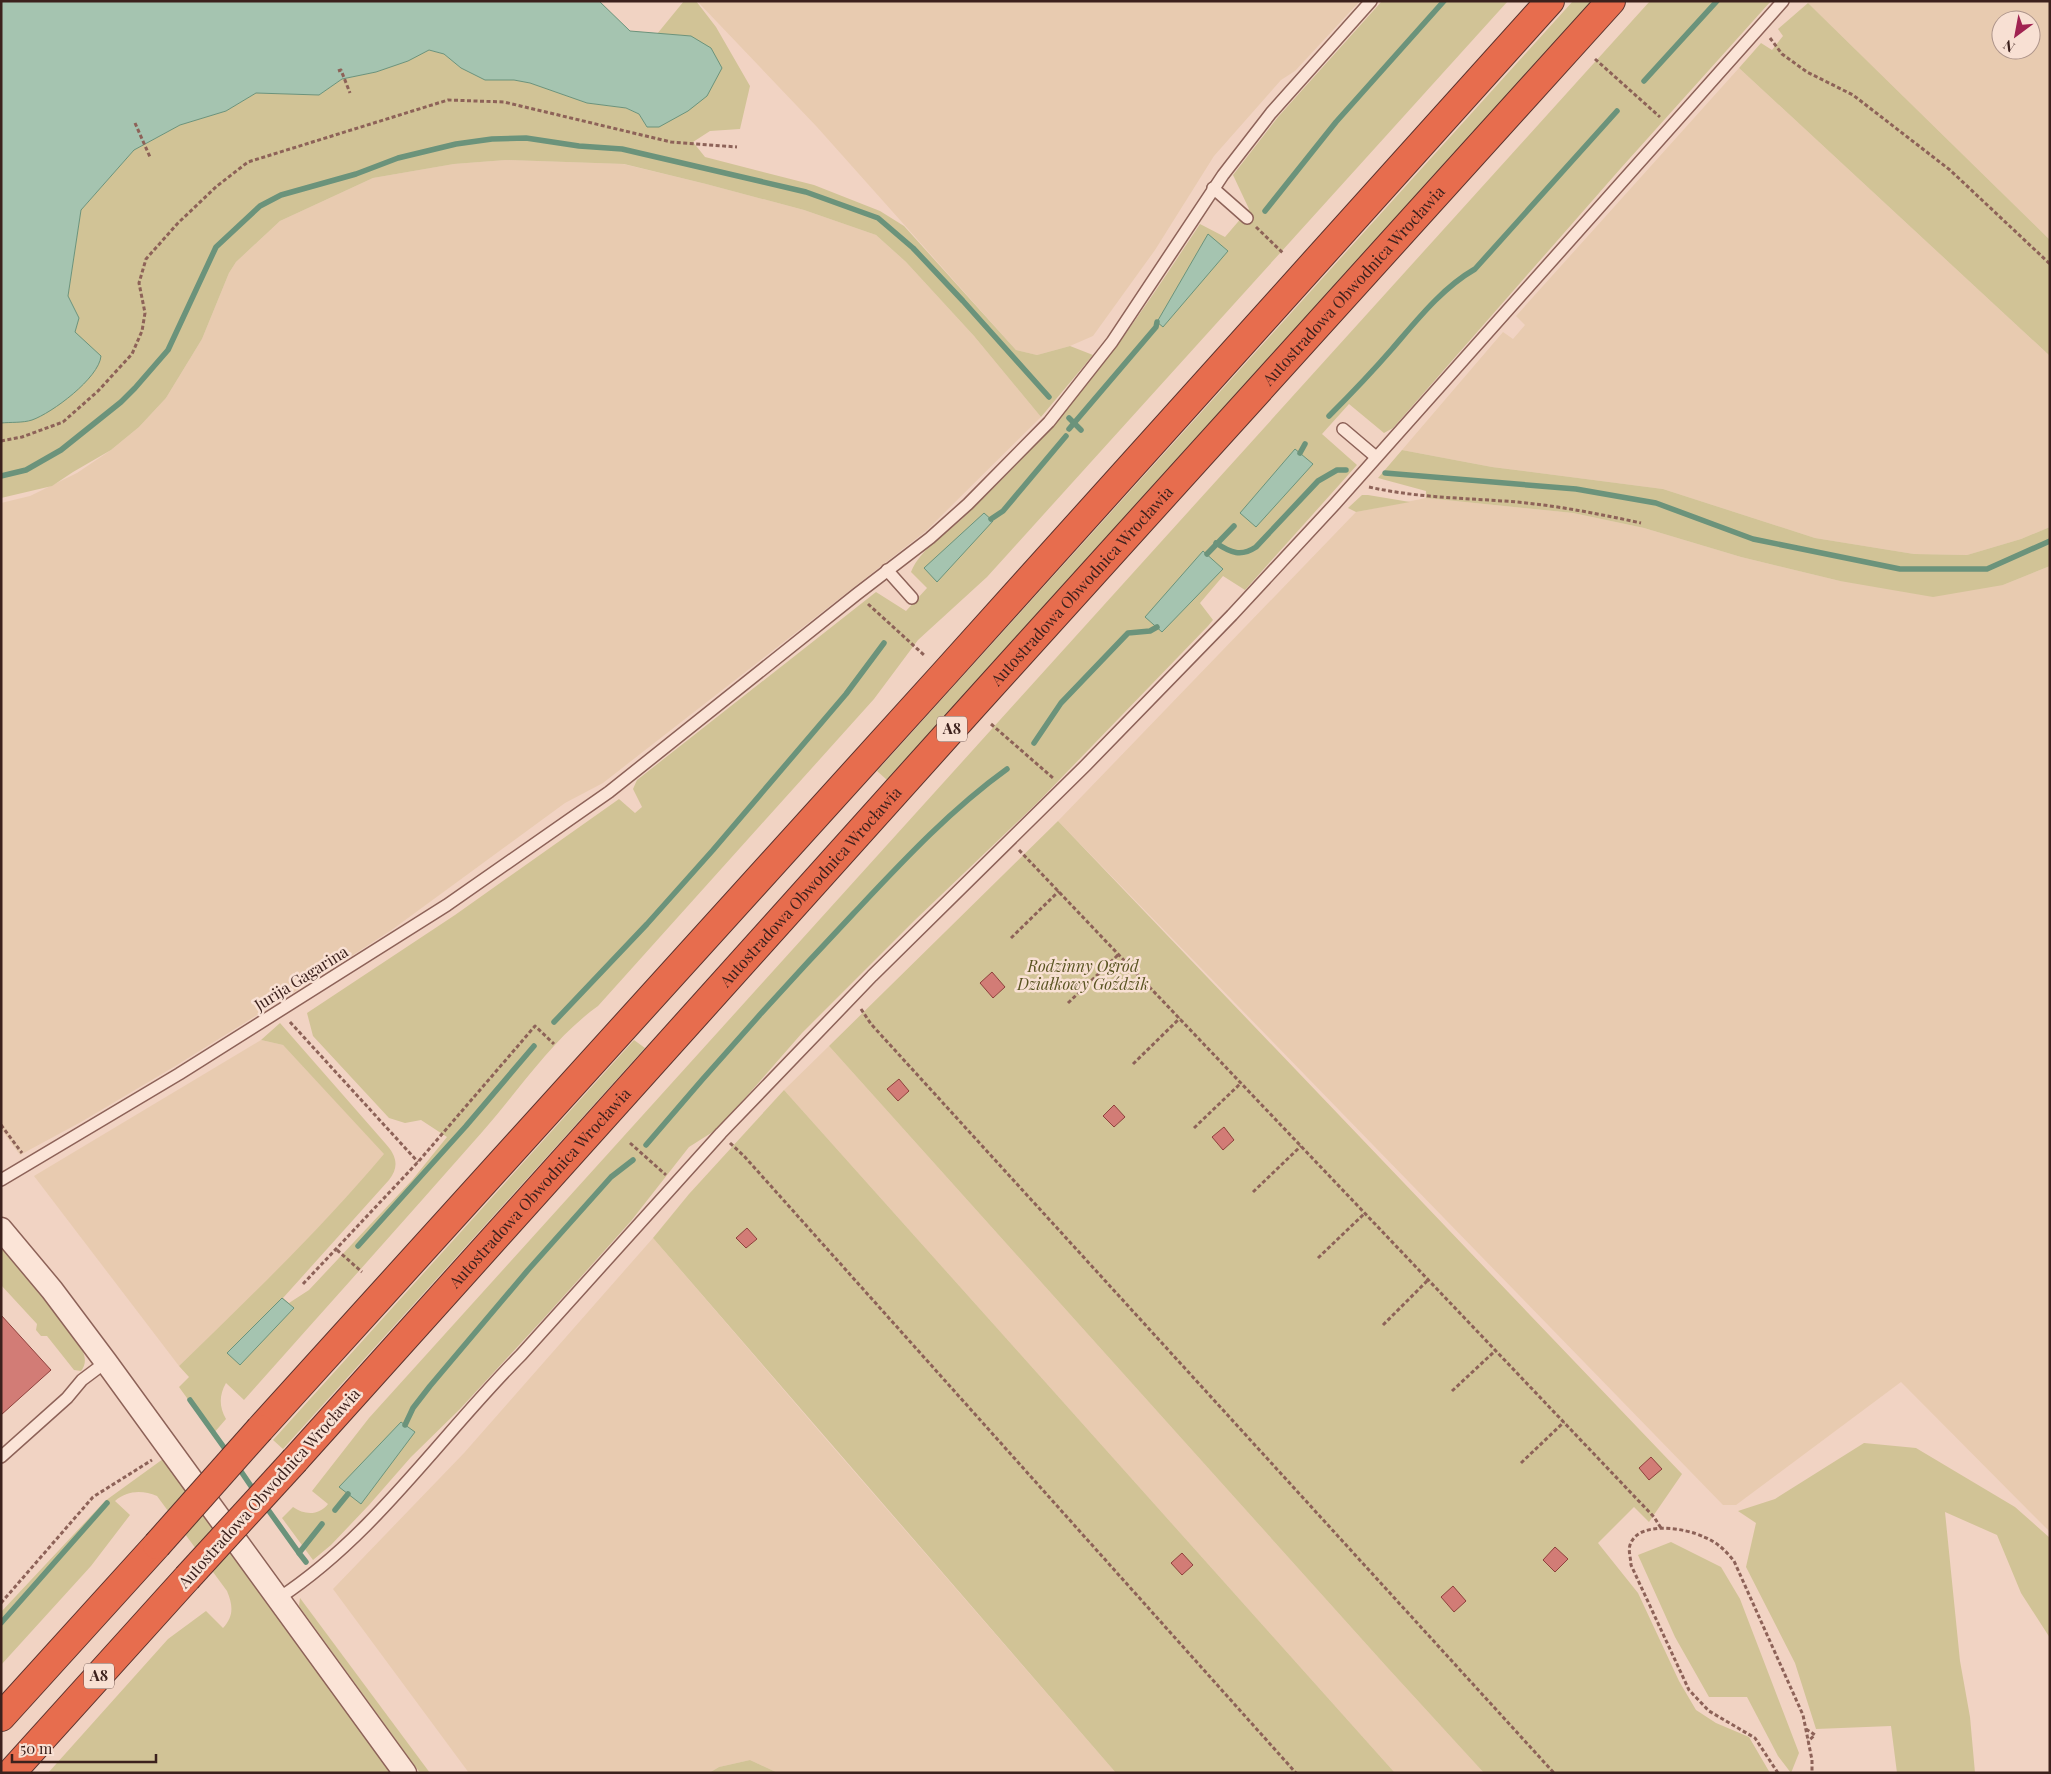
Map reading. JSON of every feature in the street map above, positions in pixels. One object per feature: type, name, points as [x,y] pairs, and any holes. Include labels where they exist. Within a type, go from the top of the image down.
[{"type":"highway","name":"A8","points":[[1,1717],[1550,1]]},
{"type":"highway","name":"Autostradowa Obwodnica Wrocławia","points":[[11,1773],[296,1460],[1611,1]]},
{"type":"street","points":[[1,1229],[52,1290],[106,1362],[405,1773]]},
{"type":"lane","name":"Jurija Gagarina","points":[[1,1180],[179,1074],[367,957],[610,792],[887,570],[930,538],[968,504],[1049,422],[1112,342],[1213,188],[1271,112],[1371,1]]},
{"type":"lane","points":[[279,1598],[329,1561],[357,1534],[429,1457],[498,1378],[521,1355],[721,1133],[872,976],[1232,615],[1376,457],[1782,1]]},
{"type":"lane","points":[[1213,188],[1246,218]]},
{"type":"lane","points":[[1343,429],[1376,457]]},
{"type":"lane","points":[[887,570],[912,598]]},
{"type":"lane","points":[[1,1457],[67,1398],[82,1380],[106,1362]]},
{"type":"path","points":[[1761,26],[1782,54],[1807,72],[1853,95],[1950,170],[2050,264]]},
{"type":"path","points":[[1595,59],[1671,125]]},
{"type":"path","points":[[341,70],[350,93]]},
{"type":"path","points":[[1,440],[22,437],[63,422],[98,391],[132,354],[142,331],[145,313],[139,283],[146,259],[178,223],[217,186],[248,162],[448,100],[504,102],[671,142],[737,146]]},
{"type":"path","points":[[135,123],[150,157]]},
{"type":"path","points":[[1246,218],[1284,254]]},
{"type":"path","points":[[1356,479],[1370,487],[1417,496],[1518,502],[1587,511],[1641,524]]},
{"type":"path","points":[[857,594],[924,655]]},
{"type":"path","points":[[991,724],[1062,787]]},
{"type":"path","points":[[1024,854],[1654,1517],[1661,1528]]},
{"type":"path","points":[[1012,938],[1059,891]]},
{"type":"path","points":[[1068,1003],[1119,954]]},
{"type":"path","points":[[279,1010],[418,1162]]},
{"type":"path","points":[[864,1012],[877,1032],[1554,1773]]},
{"type":"path","points":[[1133,1064],[1180,1018]]},
{"type":"path","points":[[303,1284],[418,1162],[535,1026],[554,1044]]},
{"type":"path","points":[[1194,1128],[1241,1082]]},
{"type":"path","points":[[1,1125],[29,1164]]},
{"type":"path","points":[[630,1143],[676,1184]]},
{"type":"path","points":[[1253,1192],[1301,1146]]},
{"type":"path","points":[[732,1147],[744,1156],[1296,1773]]},
{"type":"path","points":[[1318,1258],[1365,1213]]},
{"type":"path","points":[[337,1250],[362,1272]]},
{"type":"path","points":[[1383,1325],[1428,1280]]},
{"type":"path","points":[[1452,1391],[1496,1350]]},
{"type":"path","points":[[1521,1464],[1564,1422]]},
{"type":"path","points":[[1,1602],[93,1497],[173,1453]]},
{"type":"path","points":[[1778,1773],[1755,1738],[1709,1711],[1689,1690],[1631,1565],[1629,1547],[1634,1537],[1644,1530],[1675,1529],[1704,1536],[1724,1548],[1734,1561],[1803,1714],[1812,1760],[1812,1773]]},
{"type":"path","points":[[1806,1729],[1815,1735],[1808,1741]]},
{"type":"shaded area","points":[[1,1],[599,1],[630,31],[691,36],[711,48],[722,68],[707,96],[688,111],[659,127],[647,127],[639,114],[626,108],[587,103],[530,83],[514,80],[485,80],[461,68],[444,54],[429,50],[408,61],[376,72],[342,79],[319,95],[256,93],[226,111],[180,125],[134,150],[81,210],[68,296],[79,318],[75,332],[101,356],[98,365],[84,384],[73,394],[41,416],[28,421],[1,423]]},
{"type":"shaded area","points":[[697,1],[1360,1],[1295,71],[1281,80],[1214,156],[1155,250],[1093,336],[1070,346],[1037,355],[1016,350],[817,127]]},
{"type":"shaded area","points":[[1809,1],[2050,1],[2050,240],[1808,3]]},
{"type":"shaded area","points":[[1739,68],[2050,356],[2050,527],[2021,539],[1967,555],[1914,554],[1815,538],[1663,489],[1492,467],[1402,450],[1503,332],[1513,339],[1525,325],[1516,316]]},
{"type":"shaded area","points":[[506,160],[623,164],[804,210],[876,235],[906,262],[974,336],[1041,417],[926,531],[603,783],[565,803],[393,929],[347,959],[177,1065],[81,1122],[20,1155],[1,1129],[1,503],[30,496],[77,473],[111,450],[139,427],[166,398],[202,339],[229,273],[236,262],[280,221],[373,178],[454,164]]},
{"type":"shaded area","points":[[1208,234],[1228,251],[1163,327],[1157,322]]},
{"type":"shaded area","points":[[1295,449],[1313,464],[1256,527],[1240,513]]},
{"type":"shaded area","points":[[1426,498],[1573,513],[1644,528],[1741,557],[1840,581],[2003,585],[2050,566],[2050,1532],[1901,1382],[1736,1505],[1723,1505],[1058,821],[1356,512]]},
{"type":"shaded area","points":[[984,513],[993,521],[937,582],[924,568]]},
{"type":"shaded area","points":[[1203,551],[1223,569],[1162,632],[1145,617]]},
{"type":"shaded area","points":[[261,1040],[283,1045],[385,1154],[275,1274],[179,1366],[34,1176]]},
{"type":"shaded area","points":[[829,1046],[1484,1773],[1395,1773],[784,1090]]},
{"type":"shaded area","points":[[653,1238],[1116,1773],[778,1773],[750,1760],[719,1767],[709,1773],[469,1773],[333,1589],[464,1453]]},
{"type":"shaded area","points":[[282,1298],[294,1308],[240,1365],[227,1353]]},
{"type":"shaded area","points":[[401,1422],[415,1432],[361,1504],[339,1487]]},
{"type":"green space","points":[[684,1],[696,1],[716,27],[750,86],[740,129],[710,131],[693,142],[705,157],[814,185],[880,211],[904,226],[1016,350],[1037,355],[1070,346],[1093,355],[1041,417],[974,336],[906,262],[876,235],[804,210],[624,164],[506,160],[454,164],[373,178],[280,221],[236,262],[229,273],[202,339],[166,398],[139,427],[111,450],[52,486],[1,498],[1,423],[31,420],[75,332],[79,318],[68,296],[81,210],[134,150],[180,125],[226,111],[256,93],[319,95],[342,79],[376,72],[408,61],[428,50],[444,54],[461,68],[485,80],[514,80],[530,83],[587,103],[625,108],[639,114],[647,127],[691,36],[657,34]]},
{"type":"green space","points":[[1382,1],[1508,1],[987,577],[918,640],[874,699],[598,1006],[581,1019],[551,1049],[483,1131],[244,1400],[226,1383],[221,1401],[226,1419],[213,1434],[179,1387],[189,1377],[179,1366],[310,1236],[384,1154],[283,1045],[261,1040],[280,1023],[389,1147],[395,1161],[395,1170],[389,1180],[283,1298],[289,1303],[309,1290],[413,1179],[447,1137],[421,1120],[405,1123],[389,1118],[313,1036],[307,1013],[455,915],[619,799],[635,813],[642,807],[633,789],[637,780],[876,592],[906,611],[927,588],[911,572],[922,555],[1007,475],[1085,386],[1136,318],[1200,224],[1225,237],[1249,209],[1233,175],[1278,117]]},
{"type":"green space","points":[[1573,1],[1592,1],[887,780],[877,771]]},
{"type":"green space","points":[[1650,1],[1771,1],[1621,168],[1393,428],[1384,433],[1349,404],[1322,434],[1357,465],[1245,590],[1223,576],[1200,603],[1213,620],[1208,626],[1037,803],[915,920],[802,1033],[719,1128],[689,1147],[631,1221],[544,1318],[459,1410],[411,1457],[331,1545],[313,1560],[282,1518],[293,1507],[302,1512],[311,1513],[320,1511],[328,1504],[312,1491],[369,1418]]},
{"type":"green space","points":[[1808,3],[2050,240],[2050,356],[1739,68],[1761,43],[1772,50],[1783,36],[1778,29]]},
{"type":"green space","points":[[1402,450],[1492,467],[1663,489],[1815,538],[1914,554],[1967,555],[2021,539],[2050,527],[2050,566],[2003,585],[1933,597],[1840,581],[1741,557],[1644,528],[1573,513],[1426,498],[1426,491],[1378,478]]},
{"type":"green space","points":[[1362,495],[1410,502],[1356,512],[1348,508]]},
{"type":"green space","name":"Rodzinny Ogród Działkowy Goździk","points":[[1058,821],[1682,1474],[1649,1522],[1634,1507],[1598,1543],[1638,1593],[1679,1681],[1696,1710],[1716,1723],[1749,1737],[1770,1773],[1484,1773],[829,1046]]},
{"type":"green space","points":[[634,1040],[645,1048],[283,1449],[273,1440]]},
{"type":"green space","points":[[784,1090],[1395,1773],[1116,1773],[653,1238],[689,1194]]},
{"type":"green space","points":[[1,1245],[78,1342],[85,1360],[81,1371],[74,1370],[47,1336],[41,1336],[36,1330],[37,1324],[1,1285]]},
{"type":"green space","points":[[1864,1443],[1916,1448],[2015,1507],[2050,1538],[2050,1638],[2021,1593],[1997,1535],[1945,1512],[1960,1661],[1970,1717],[1975,1773],[1897,1773],[1891,1726],[1816,1729],[1795,1663],[1746,1567],[1756,1523],[1738,1511],[1775,1499]]},
{"type":"green space","points":[[163,1459],[393,1773],[48,1773],[168,1639],[206,1611],[223,1628],[231,1615],[227,1591],[157,1496],[141,1492],[130,1493],[115,1501],[130,1515],[91,1566],[1,1665],[1,1612],[105,1501]]},
{"type":"green space","points":[[1671,1542],[1721,1567],[1740,1599],[1799,1753],[1791,1773],[1778,1756],[1747,1697],[1709,1697],[1675,1637],[1638,1555]]},
{"type":"green space","points":[[300,1598],[430,1773],[420,1773],[299,1606]]},
{"type":"green space","points":[[750,1760],[778,1773],[709,1773],[719,1767]]},
{"type":"building","points":[[992,972],[1005,987],[993,998],[980,983]]},
{"type":"building","points":[[899,1079],[909,1091],[898,1101],[887,1089]]},
{"type":"building","points":[[1114,1105],[1125,1117],[1114,1127],[1103,1116]]},
{"type":"building","points":[[1224,1127],[1234,1140],[1223,1150],[1212,1137]]},
{"type":"building","points":[[747,1228],[757,1239],[746,1248],[736,1238]]},
{"type":"building","points":[[1,1315],[51,1370],[1,1415]]},
{"type":"building","points":[[1651,1457],[1662,1469],[1649,1480],[1639,1468]]},
{"type":"building","points":[[1555,1547],[1568,1559],[1555,1572],[1543,1560]]},
{"type":"building","points":[[1182,1553],[1193,1565],[1182,1575],[1171,1563]]},
{"type":"building","points":[[1453,1586],[1466,1601],[1454,1612],[1441,1597]]},
{"type":"waterway","points":[[1265,211],[1336,122],[1444,1]]},
{"type":"waterway","points":[[1644,81],[1717,1]]},
{"type":"waterway","points":[[1329,416],[1377,366],[1430,305],[1452,285],[1475,269],[1617,111]]},
{"type":"waterway","points":[[1,476],[26,470],[61,450],[121,402],[135,388],[168,350],[216,247],[260,206],[281,195],[356,174],[398,158],[456,144],[492,139],[526,138],[579,146],[622,149],[806,192],[878,218],[913,248],[1049,397]]},
{"type":"waterway","points":[[1069,429],[1156,327],[1157,322]]},
{"type":"waterway","points":[[1069,418],[1081,430]]},
{"type":"waterway","points":[[991,519],[1003,511],[1066,436]]},
{"type":"waterway","points":[[1300,453],[1305,444]]},
{"type":"waterway","points":[[1216,543],[1231,551],[1241,553],[1251,550],[1318,481],[1337,470],[1346,470]]},
{"type":"waterway","points":[[1385,473],[1576,489],[1656,503],[1753,539],[1900,569],[1987,569],[2050,541]]},
{"type":"waterway","points":[[1207,554],[1234,526]]},
{"type":"waterway","points":[[1034,743],[1061,703],[1128,633],[1150,631],[1157,627]]},
{"type":"waterway","points":[[554,1022],[647,924],[713,850],[846,694],[884,643]]},
{"type":"waterway","points":[[646,1145],[774,999],[889,876],[946,819],[1007,769]]},
{"type":"waterway","points":[[358,1246],[466,1126],[534,1046]]},
{"type":"waterway","points":[[405,1425],[413,1408],[430,1386],[528,1270],[611,1177],[633,1160]]},
{"type":"waterway","points":[[190,1400],[228,1453]]},
{"type":"waterway","points":[[238,1467],[255,1492]]},
{"type":"waterway","points":[[335,1510],[348,1494]]},
{"type":"waterway","points":[[1,1623],[107,1503]]},
{"type":"waterway","points":[[264,1504],[299,1553]]},
{"type":"waterway","points":[[306,1562],[299,1553],[322,1524]]}]
